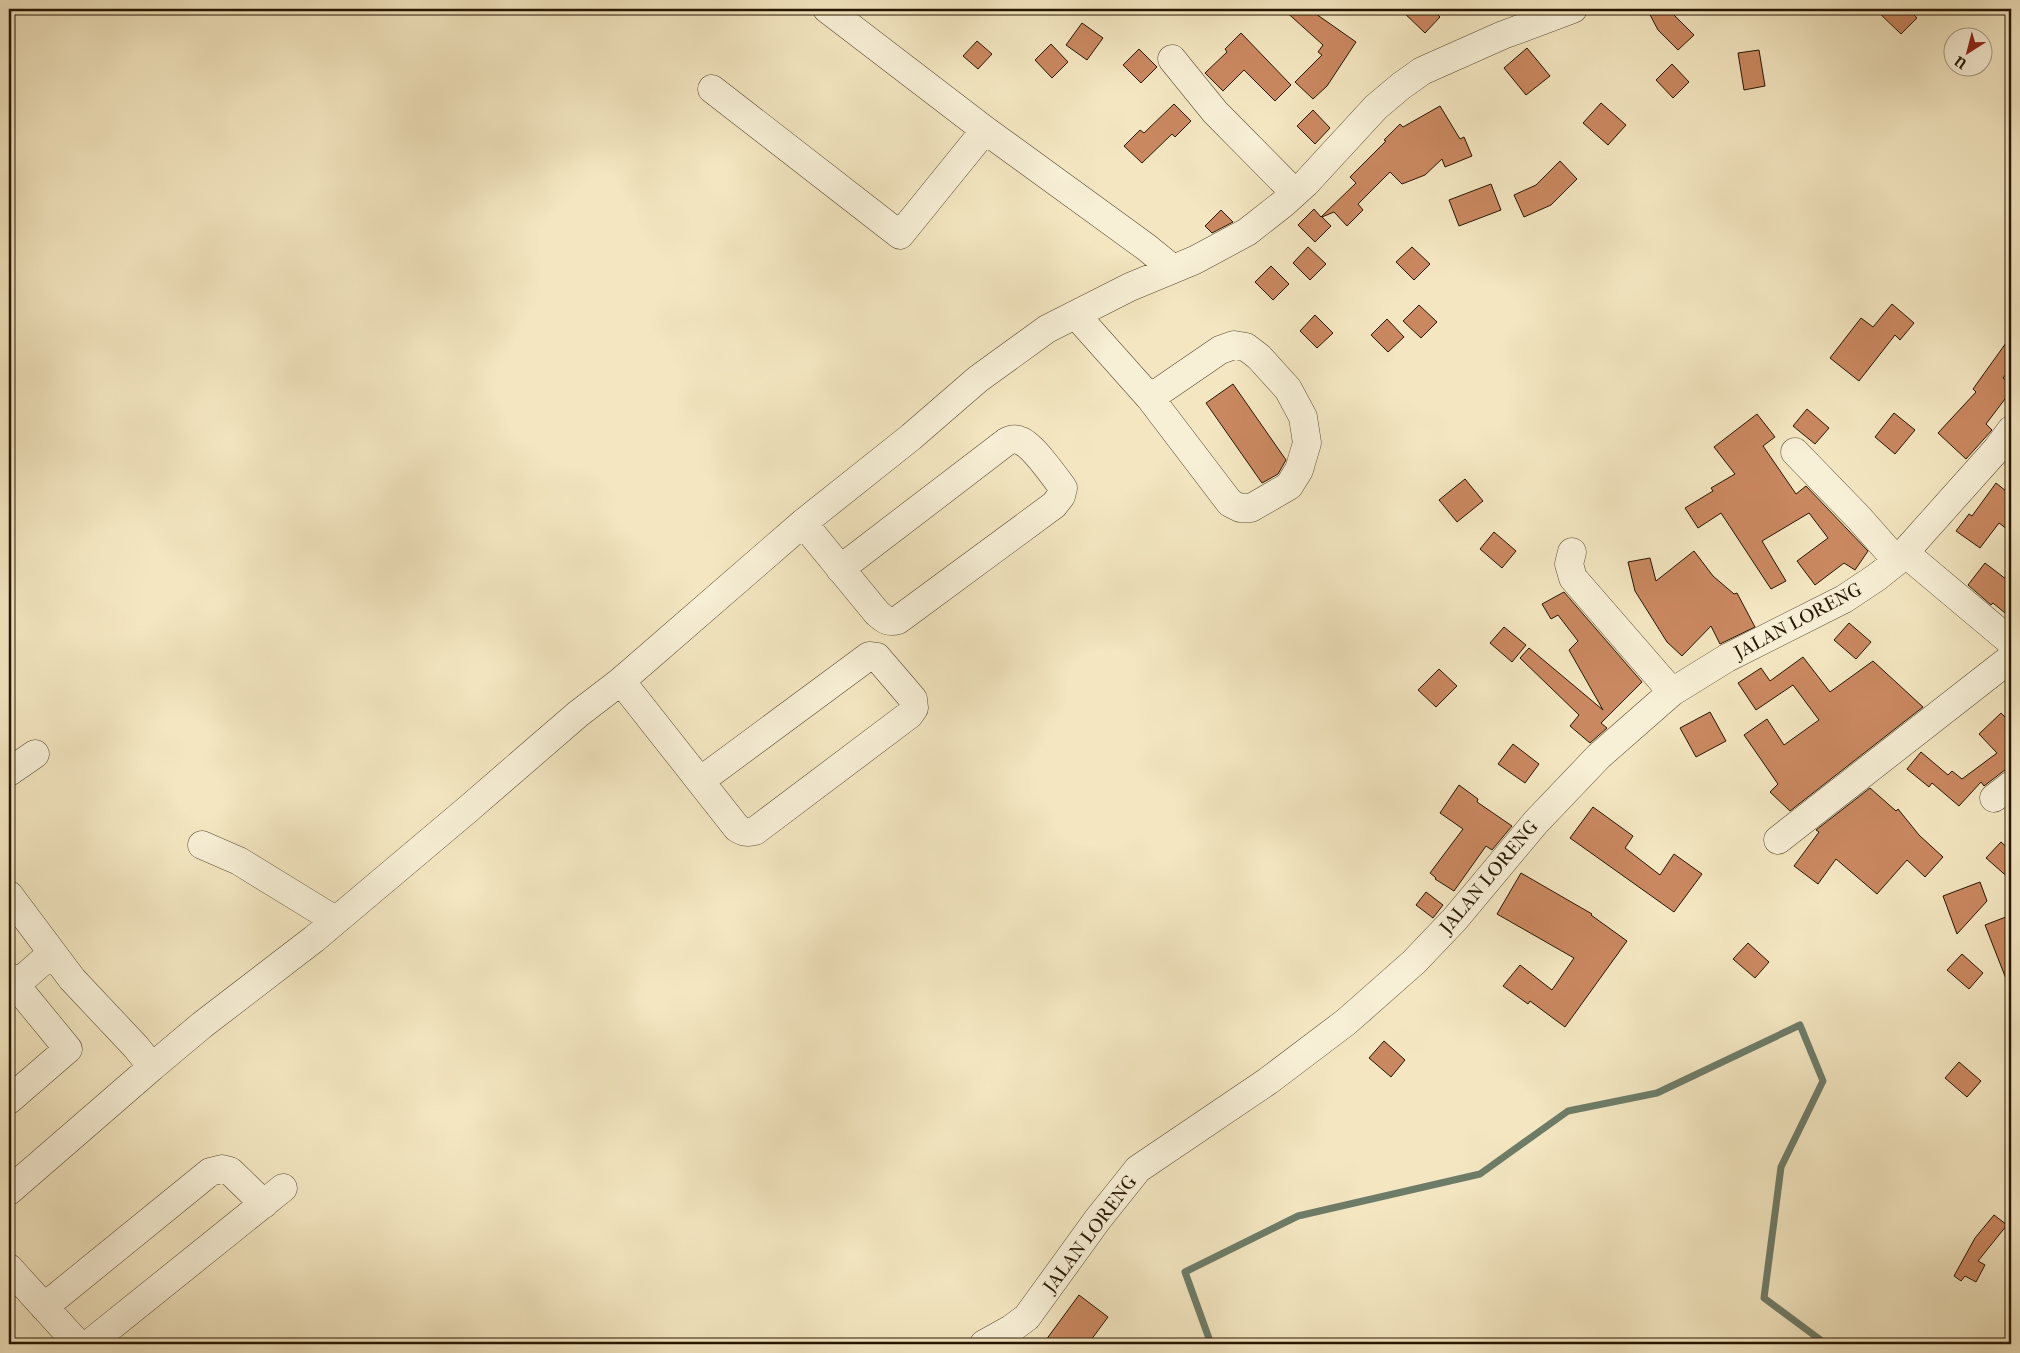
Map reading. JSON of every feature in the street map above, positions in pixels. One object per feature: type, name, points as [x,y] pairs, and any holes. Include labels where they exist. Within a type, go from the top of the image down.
[{"type":"street","points":[[827,9],[986,130],[1146,247],[1184,265]]},
{"type":"street","points":[[9,1191],[202,1025],[335,920],[578,714],[621,681],[802,523],[911,437],[978,379],[1047,329],[1130,287],[1184,265],[1247,232],[1295,193],[1376,107],[1422,70],[1573,9]]},
{"type":"street","points":[[1172,59],[1215,112],[1295,193]]},
{"type":"street","points":[[712,89],[900,235],[986,130]]},
{"type":"street","points":[[1076,315],[1150,398],[1230,503],[1240,508],[1252,508],[1289,486],[1299,470],[1307,444],[1303,417],[1288,389],[1259,357],[1246,347],[1234,345],[1220,350],[1150,398]]},
{"type":"street","name":"JALAN LORENG","points":[[984,1344],[1011,1329],[1027,1317],[1098,1219],[1138,1169],[1268,1081],[1346,1022],[1414,962],[1455,919],[1542,815],[1599,756],[1672,692],[1727,658],[1844,599],[1901,557],[1997,449],[2011,430]]},
{"type":"street","points":[[802,523],[881,617],[885,621],[892,622],[898,620],[1054,505],[1061,496],[1063,488],[1028,446],[1020,440],[1012,439],[840,568]]},
{"type":"street","points":[[1795,452],[1858,518],[1901,557],[2011,642]]},
{"type":"street","points":[[1572,552],[1569,564],[1573,578],[1672,692]]},
{"type":"street","points":[[621,681],[737,828],[743,832],[755,831],[909,715],[914,708],[912,699],[877,657],[869,656],[700,781]]},
{"type":"street","points":[[1778,840],[2011,658]]},
{"type":"street","points":[[9,772],[35,754]]},
{"type":"street","points":[[202,845],[239,861],[335,920]]},
{"type":"street","points":[[9,894],[72,979],[136,1047],[152,1067]]},
{"type":"street","points":[[9,1100],[68,1049],[11,985],[52,953]]},
{"type":"street","points":[[44,1307],[210,1172],[222,1169],[230,1171],[273,1196],[89,1344]]},
{"type":"street","points":[[9,1268],[78,1344]]},
{"type":"building","points":[[1283,9],[1309,9],[1356,42],[1327,86],[1313,99],[1295,82],[1322,55],[1318,52],[1323,45]]},
{"type":"building","points":[[1400,9],[1432,9],[1440,17],[1425,33]]},
{"type":"building","points":[[1647,9],[1668,9],[1694,35],[1678,50],[1658,30]]},
{"type":"building","points":[[1875,9],[1908,9],[1917,18],[1901,34]]},
{"type":"building","points":[[1082,23],[1103,38],[1087,60],[1066,45]]},
{"type":"building","points":[[1241,33],[1291,85],[1275,101],[1244,70],[1223,91],[1205,73],[1227,52],[1225,49]]},
{"type":"building","points":[[977,41],[992,54],[978,69],[963,56]]},
{"type":"building","points":[[1051,44],[1068,62],[1052,78],[1035,60]]},
{"type":"building","points":[[1527,48],[1550,76],[1526,95],[1504,68]]},
{"type":"building","points":[[1139,49],[1157,67],[1141,83],[1123,65]]},
{"type":"building","points":[[1759,50],[1765,86],[1744,90],[1738,53]]},
{"type":"building","points":[[1672,64],[1689,82],[1673,98],[1656,80]]},
{"type":"building","points":[[1601,103],[1626,125],[1608,145],[1583,123]]},
{"type":"building","points":[[1174,104],[1191,121],[1175,137],[1172,134],[1142,163],[1124,146],[1140,130],[1144,133]]},
{"type":"building","points":[[1440,106],[1460,139],[1464,137],[1472,156],[1445,167],[1442,159],[1425,175],[1402,184],[1390,172],[1358,204],[1363,210],[1347,226],[1334,212],[1322,217],[1331,226],[1315,242],[1298,225],[1314,209],[1321,217],[1356,183],[1350,177],[1400,124],[1403,127]]},
{"type":"building","points":[[1313,110],[1330,128],[1315,144],[1297,126]]},
{"type":"building","points":[[1560,161],[1577,179],[1551,205],[1524,217],[1514,195],[1536,185]]},
{"type":"building","points":[[1491,184],[1501,210],[1459,226],[1449,200]]},
{"type":"building","points":[[1221,210],[1233,222],[1212,233],[1205,226]]},
{"type":"building","points":[[1308,247],[1326,264],[1310,280],[1293,263]]},
{"type":"building","points":[[1412,247],[1430,264],[1414,280],[1396,262]]},
{"type":"building","points":[[1271,266],[1289,284],[1273,300],[1255,282]]},
{"type":"building","points":[[1892,304],[1914,323],[1900,340],[1895,335],[1859,381],[1830,358],[1861,318],[1873,327]]},
{"type":"building","points":[[1419,305],[1437,322],[1421,338],[1403,321]]},
{"type":"building","points":[[1315,315],[1333,333],[1317,348],[1300,331]]},
{"type":"building","points":[[1387,319],[1404,337],[1388,352],[1371,335]]},
{"type":"building","points":[[2011,336],[2011,368],[2003,378],[2011,385],[2011,391],[1986,424],[1992,430],[1966,459],[1938,433],[1976,392],[1973,389]]},
{"type":"building","points":[[1233,384],[1286,460],[1278,474],[1262,483],[1206,403]]},
{"type":"building","points":[[1807,409],[1829,428],[1815,444],[1793,426]]},
{"type":"building","points":[[1894,413],[1915,430],[1895,454],[1875,437]]},
{"type":"building","points":[[1757,414],[1775,437],[1763,446],[1796,494],[1806,486],[1868,551],[1855,570],[1844,563],[1815,585],[1797,561],[1828,538],[1809,513],[1762,541],[1786,581],[1771,589],[1721,513],[1698,528],[1685,508],[1713,491],[1711,488],[1735,474],[1714,447]]},
{"type":"building","points":[[1465,479],[1483,501],[1457,522],[1439,500]]},
{"type":"building","points":[[1996,483],[2011,495],[2011,532],[1999,523],[1980,548],[1956,531],[1969,514],[1972,516]]},
{"type":"building","points":[[1494,532],[1516,551],[1502,568],[1480,549]]},
{"type":"building","points":[[1694,551],[1713,576],[1734,594],[1737,593],[1755,627],[1720,644],[1711,626],[1682,656],[1667,642],[1635,591],[1628,562],[1650,558],[1656,581]]},
{"type":"building","points":[[1985,563],[2011,583],[2011,618],[1993,603],[1991,605],[1968,585]]},
{"type":"building","points":[[1564,592],[1642,682],[1601,723],[1607,728],[1590,743],[1570,726],[1579,715],[1520,658],[1529,648],[1603,710],[1569,650],[1578,641],[1558,615],[1551,619],[1542,604]]},
{"type":"building","points":[[1849,623],[1871,642],[1856,659],[1834,640]]},
{"type":"building","points":[[1504,627],[1526,645],[1512,662],[1490,643]]},
{"type":"building","points":[[1803,657],[1830,692],[1873,661],[1923,707],[1790,811],[1770,792],[1778,784],[1744,735],[1767,719],[1784,745],[1819,720],[1793,685],[1756,710],[1738,683],[1761,668],[1770,681]]},
{"type":"building","points":[[1439,669],[1457,686],[1436,707],[1418,690]]},
{"type":"building","points":[[1710,712],[1726,741],[1696,757],[1680,728]]},
{"type":"building","points":[[2001,713],[2011,723],[2011,767],[1984,786],[1981,782],[1959,806],[1932,783],[1929,787],[1907,769],[1921,752],[1948,775],[1952,771],[1962,779],[1997,753],[1979,734]]},
{"type":"building","points":[[1513,744],[1539,764],[1525,783],[1498,764]]},
{"type":"building","points":[[1459,785],[1478,799],[1477,802],[1512,826],[1492,850],[1486,846],[1454,891],[1435,879],[1430,873],[1463,829],[1440,813]]},
{"type":"building","points":[[1870,788],[1896,811],[1898,809],[1919,835],[1943,857],[1925,877],[1907,860],[1877,894],[1836,859],[1818,884],[1794,866],[1819,832],[1816,830]]},
{"type":"building","points":[[1593,807],[1633,836],[1625,848],[1660,875],[1674,854],[1702,874],[1674,912],[1570,838]]},
{"type":"building","points":[[2001,842],[2011,851],[2011,880],[1986,858]]},
{"type":"building","points":[[1521,873],[1592,914],[1627,941],[1565,1027],[1530,1001],[1528,1004],[1503,986],[1520,965],[1552,990],[1574,958],[1497,914]]},
{"type":"building","points":[[1980,882],[1987,901],[1957,934],[1943,896]]},
{"type":"building","points":[[1426,892],[1443,905],[1433,918],[1416,905]]},
{"type":"building","points":[[2011,915],[2011,989],[2010,989],[1985,925]]},
{"type":"building","points":[[1748,943],[1769,962],[1755,978],[1733,959]]},
{"type":"building","points":[[1962,954],[1983,973],[1969,989],[1947,970]]},
{"type":"building","points":[[1384,1041],[1405,1060],[1391,1077],[1369,1058]]},
{"type":"building","points":[[1959,1062],[1981,1081],[1967,1097],[1945,1078]]},
{"type":"building","points":[[1994,1215],[2007,1225],[1978,1261],[1985,1265],[1976,1282],[1965,1276],[1961,1281],[1954,1276],[1975,1238]]},
{"type":"building","points":[[1079,1295],[1108,1317],[1088,1344],[1043,1344]]},
{"type":"waterway","points":[[1211,1344],[1185,1272],[1298,1216],[1480,1174],[1568,1111],[1657,1093],[1800,1025],[1823,1081],[1781,1167],[1764,1298],[1826,1344]]}]
